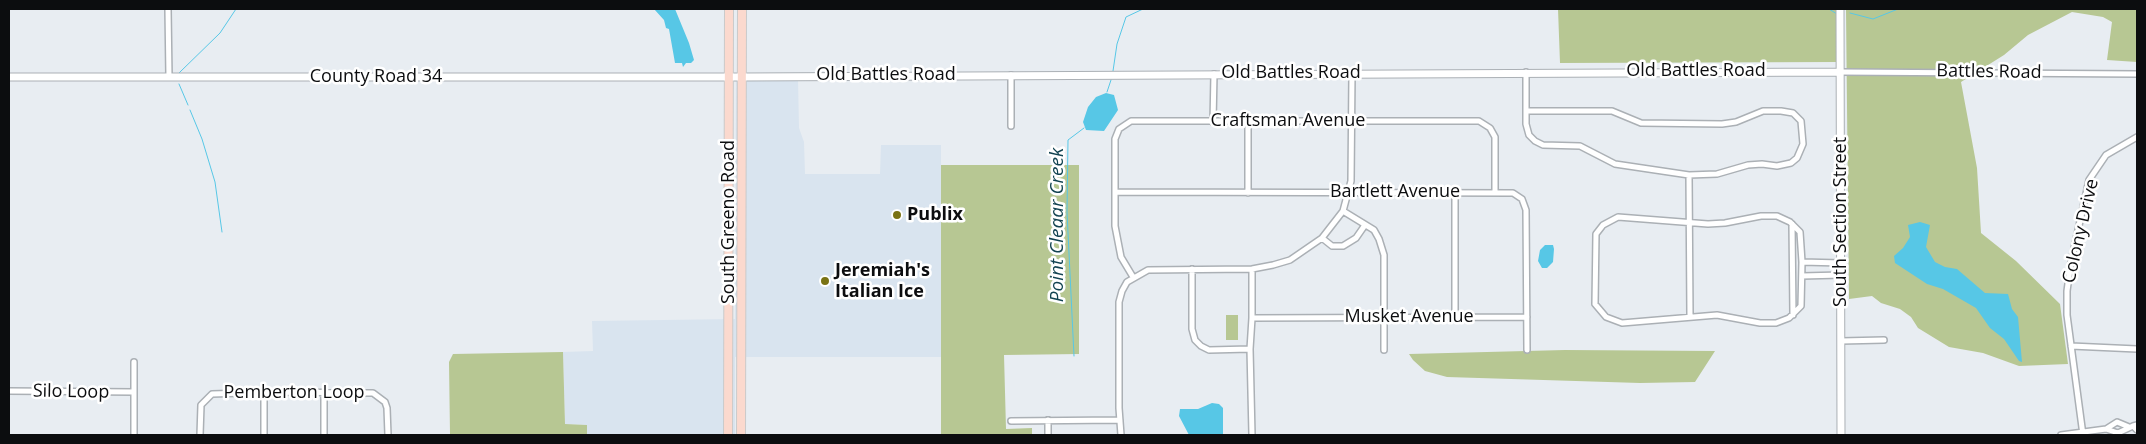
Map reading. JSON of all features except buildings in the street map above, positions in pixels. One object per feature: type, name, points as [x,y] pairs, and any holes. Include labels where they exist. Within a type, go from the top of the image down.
[{"type":"main road","name":"South Greeno Road","points":[[728,435],[730,9]]},
{"type":"main road","name":"South Greeno Road","points":[[741,435],[742,9]]},
{"type":"street","points":[[168,9],[169,77]]},
{"type":"street","name":"South Section Street","points":[[1840,9],[1842,435]]},
{"type":"street","points":[[1526,72],[1527,111],[1529,135],[1540,144],[1580,146],[1615,164],[1689,174],[1717,174],[1748,165],[1777,166],[1791,163],[1797,158],[1803,144],[1801,121],[1792,113],[1781,111],[1763,112],[1736,122],[1722,124],[1642,123],[1612,111],[1527,111]]},
{"type":"street","name":"Old Battles Road","points":[[743,77],[1011,74],[1840,72]]},
{"type":"street","name":"Battles Road","points":[[1840,72],[2137,74]]},
{"type":"street","points":[[1121,435],[1119,302],[1122,291],[1133,277],[1148,270],[1252,269],[1274,265],[1298,255],[1322,238],[1343,211],[1353,166],[1352,73]]},
{"type":"street","points":[[1011,74],[1011,126]]},
{"type":"street","points":[[1213,122],[1214,74]]},
{"type":"street","name":"County Road 34","points":[[9,77],[743,77]]},
{"type":"street","name":"Craftsman Avenue","points":[[1133,277],[1121,257],[1115,226],[1115,139],[1119,129],[1124,124],[1133,121],[1472,120],[1486,124],[1495,137],[1495,192]]},
{"type":"street","points":[[1248,122],[1248,193]]},
{"type":"street","name":"Colony Drive","points":[[2083,434],[2071,346],[2066,291],[2070,262],[2089,180],[2106,155],[2137,137]]},
{"type":"street","points":[[1689,174],[1690,316]]},
{"type":"street","name":"Bartlett Avenue","points":[[1115,192],[1508,192],[1518,196],[1524,203],[1526,210],[1527,350]]},
{"type":"street","points":[[1455,192],[1455,317]]},
{"type":"street","points":[[1343,211],[1374,230],[1384,255],[1384,350]]},
{"type":"street","points":[[1769,215],[1785,219],[1792,224],[1802,237],[1801,306],[1793,315],[1783,321],[1768,324],[1722,315],[1690,316],[1630,324],[1618,323],[1606,317],[1598,309],[1594,300],[1595,239],[1598,229],[1610,220],[1625,216],[1689,222],[1725,223],[1769,215]]},
{"type":"street","points":[[1322,238],[1332,246],[1343,246],[1356,238],[1365,224]]},
{"type":"street","points":[[1792,224],[1793,315]]},
{"type":"street","points":[[1802,262],[1841,263]]},
{"type":"street","points":[[1192,269],[1192,329],[1195,340],[1209,350],[1250,349]]},
{"type":"street","points":[[1250,433],[1252,269]]},
{"type":"street","points":[[1793,272],[1841,275]]},
{"type":"street","name":"Musket Avenue","points":[[1252,318],[1527,317]]},
{"type":"street","points":[[729,338],[741,337]]},
{"type":"street","points":[[1841,341],[1884,340]]},
{"type":"street","points":[[2071,346],[2137,349]]},
{"type":"street","points":[[134,362],[134,435]]},
{"type":"street","name":"Silo Loop","points":[[9,391],[134,392]]},
{"type":"street","name":"Pemberton Loop","points":[[200,435],[200,411],[208,396],[217,392],[368,392],[380,397],[388,408],[388,435]]},
{"type":"street","points":[[264,392],[264,435]]},
{"type":"street","points":[[324,392],[324,435]]},
{"type":"street","points":[[1048,420],[1048,435]]},
{"type":"street","points":[[1011,421],[1120,420]]},
{"type":"street","points":[[2061,435],[2083,434],[2106,429],[2116,422],[2134,427]]},
{"type":"street","points":[[2106,429],[2118,433],[2134,427]]},
{"type":"shaded area","points":[[798,79],[799,128],[804,142],[805,174],[880,174],[881,145],[941,145],[941,357],[735,357],[735,435],[587,435],[587,425],[565,424],[563,352],[593,351],[592,321],[735,319],[736,81]]},
{"type":"green space","points":[[1558,9],[1836,9],[1836,62],[1560,63]]},
{"type":"green space","points":[[1846,9],[2137,9],[2137,62],[2107,60],[2112,22],[2103,17],[2072,12],[2028,35],[2004,55],[1961,82],[1977,168],[1981,233],[2016,261],[2060,304],[2068,364],[2019,366],[1983,353],[1949,347],[1918,328],[1911,317],[1900,309],[1881,303],[1872,296],[1849,299]]},
{"type":"green space","points":[[941,165],[1079,165],[1079,354],[1004,355],[1006,429],[1032,428],[1032,435],[941,435]]},
{"type":"green space","points":[[1226,315],[1238,315],[1238,340],[1226,340]]},
{"type":"green space","points":[[1565,350],[1715,351],[1695,382],[1640,383],[1447,377],[1425,371],[1409,354]]},
{"type":"green space","points":[[563,352],[565,424],[587,425],[587,435],[450,434],[449,362],[453,354]]},
{"type":"water","points":[[654,9],[675,9],[689,43],[694,60],[691,63],[686,63],[683,67],[682,63],[675,63],[669,29],[666,28],[664,20]]},
{"type":"water","points":[[1106,93],[1114,95],[1118,110],[1104,131],[1086,130],[1083,122],[1088,107],[1096,97]]},
{"type":"water","points":[[1920,222],[1930,225],[1926,247],[1935,262],[1945,267],[1957,269],[1985,293],[2008,294],[2012,309],[2018,317],[2022,362],[2019,361],[2004,339],[1990,328],[1976,308],[1943,289],[1927,284],[1895,263],[1894,256],[1903,248],[1910,237],[1908,225]]},
{"type":"water","points":[[1545,245],[1553,245],[1553,262],[1547,268],[1542,268],[1538,261],[1540,250]]},
{"type":"water","points":[[1212,403],[1219,404],[1223,408],[1223,435],[1189,435],[1179,416],[1180,409],[1198,409]]},
{"type":"waterway","points":[[179,73],[220,33],[236,9]]},
{"type":"waterway","points":[[1113,71],[1117,44],[1126,17],[1143,9]]},
{"type":"waterway","points":[[1829,9],[1837,14]]},
{"type":"waterway","name":"Point Cleaar Creek","points":[[1850,13],[1873,19],[1898,9]]},
{"type":"waterway","name":"Point Cleaar Creek","points":[[1107,92],[1111,80]]},
{"type":"waterway","points":[[179,84],[188,105]]},
{"type":"waterway","points":[[190,110],[202,139],[215,182],[222,232]]},
{"type":"waterway","name":"Point Cleaar Creek","points":[[1074,356],[1067,212],[1068,140],[1084,128]]},
{"type":"place","name":"Publix","points":[[897,215]]},
{"type":"place","name":"Jeremiah's Italian Ice","points":[[825,281]]}]
